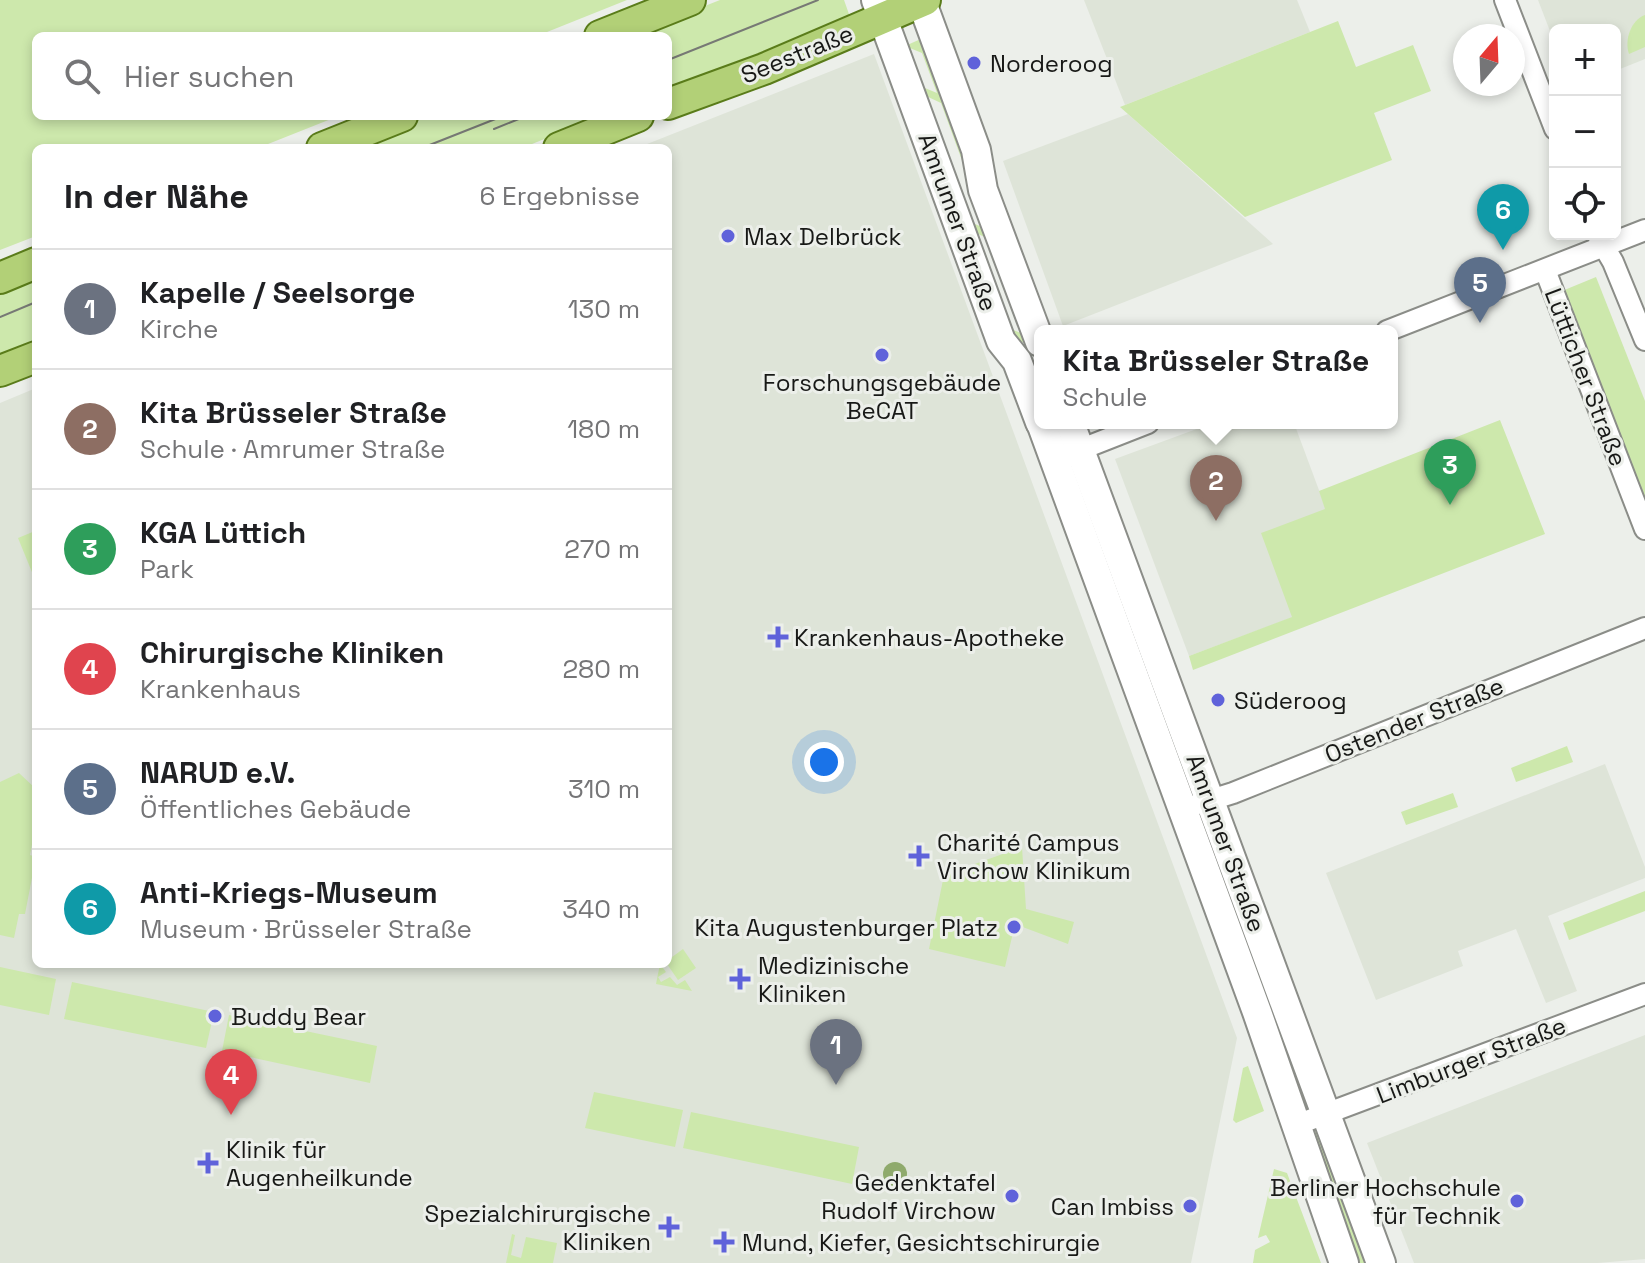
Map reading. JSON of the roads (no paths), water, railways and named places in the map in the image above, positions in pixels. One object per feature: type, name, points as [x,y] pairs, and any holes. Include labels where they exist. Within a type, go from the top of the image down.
[{"type":"main road","points":[[610,32],[690,0]]},
{"type":"main road","name":"Seestraße","points":[[672,103],[764,69],[879,9],[923,1]]},
{"type":"main road","name":"Amrumer Straße","points":[[923,1],[976,150],[983,190],[1034,326]]},
{"type":"main road","name":"Amrumer Straße","points":[[879,9],[1001,341],[1017,361],[1034,406]]},
{"type":"main road","points":[[332,144],[392,120]]},
{"type":"main road","points":[[569,144],[628,120]]},
{"type":"main road","points":[[0,278],[32,265]]},
{"type":"main road","points":[[0,371],[32,359]]},
{"type":"main road","name":"Amrumer Straße","points":[[1046,429],[1067,455],[1210,800],[1381,1263]]},
{"type":"main road","name":"Amrumer Straße","points":[[1069,429],[1067,455],[1182,808],[1344,1263]]},
{"type":"street","points":[[1505,0],[1549,114]]},
{"type":"street","points":[[1621,235],[1645,230]]},
{"type":"street","points":[[1398,327],[1545,270],[1600,240],[1613,262],[1645,340]]},
{"type":"street","name":"Lütticher Straße","points":[[1545,270],[1645,529]]},
{"type":"street","points":[[1067,455],[1133,429]]},
{"type":"street","name":"Ostender Straße","points":[[1182,808],[1233,793],[1645,628]]},
{"type":"street","name":"Limburger Straße","points":[[1296,1125],[1645,994]]},
{"type":"tram line","points":[[672,58],[818,0]]},
{"type":"tram line","points":[[432,144],[493,120]]},
{"type":"tram line","points":[[494,129],[516,120]]},
{"type":"tram line","points":[[0,317],[32,304]]},
{"type":"place","name":"Norderoog","points":[[974,63]]},
{"type":"place","name":"Max Delbrück","points":[[728,236]]},
{"type":"place","name":"Anti-Kriegs-Museum","points":[[1503,250]]},
{"type":"place","name":"NARUD e.V.","points":[[1480,323]]},
{"type":"place","name":"Forschungsgebäude BeCAT","points":[[882,355]]},
{"type":"place","name":"KGA Lüttich","points":[[1450,505]]},
{"type":"place","name":"Kita Brüsseler Straße","points":[[1216,521]]},
{"type":"place","name":"Krankenhaus-Apotheke","points":[[778,637]]},
{"type":"place","name":"Süderoog","points":[[1218,700]]},
{"type":"place","name":"Charité Campus Virchow Klinikum","points":[[919,856]]},
{"type":"place","name":"Kita Augustenburger Platz","points":[[1014,927]]},
{"type":"place","name":"Medizinische Kliniken","points":[[740,979]]},
{"type":"place","name":"Buddy Bear","points":[[215,1016]]},
{"type":"place","name":"Kapelle / Seelsorge","points":[[836,1085]]},
{"type":"place","name":"Chirurgische Kliniken","points":[[231,1115]]},
{"type":"place","name":"Klinik für Augenheilkunde","points":[[208,1163]]},
{"type":"place","name":"Gedenktafel Rudolf Virchow","points":[[1012,1196]]},
{"type":"place","name":"Berliner Hochschule für Technik","points":[[1517,1201]]},
{"type":"place","name":"Can Imbiss","points":[[1190,1206]]},
{"type":"place","name":"Spezialchirurgische Kliniken","points":[[669,1227]]},
{"type":"place","name":"Mund, Kiefer, Gesichtschirurgie","points":[[724,1242]]}]
